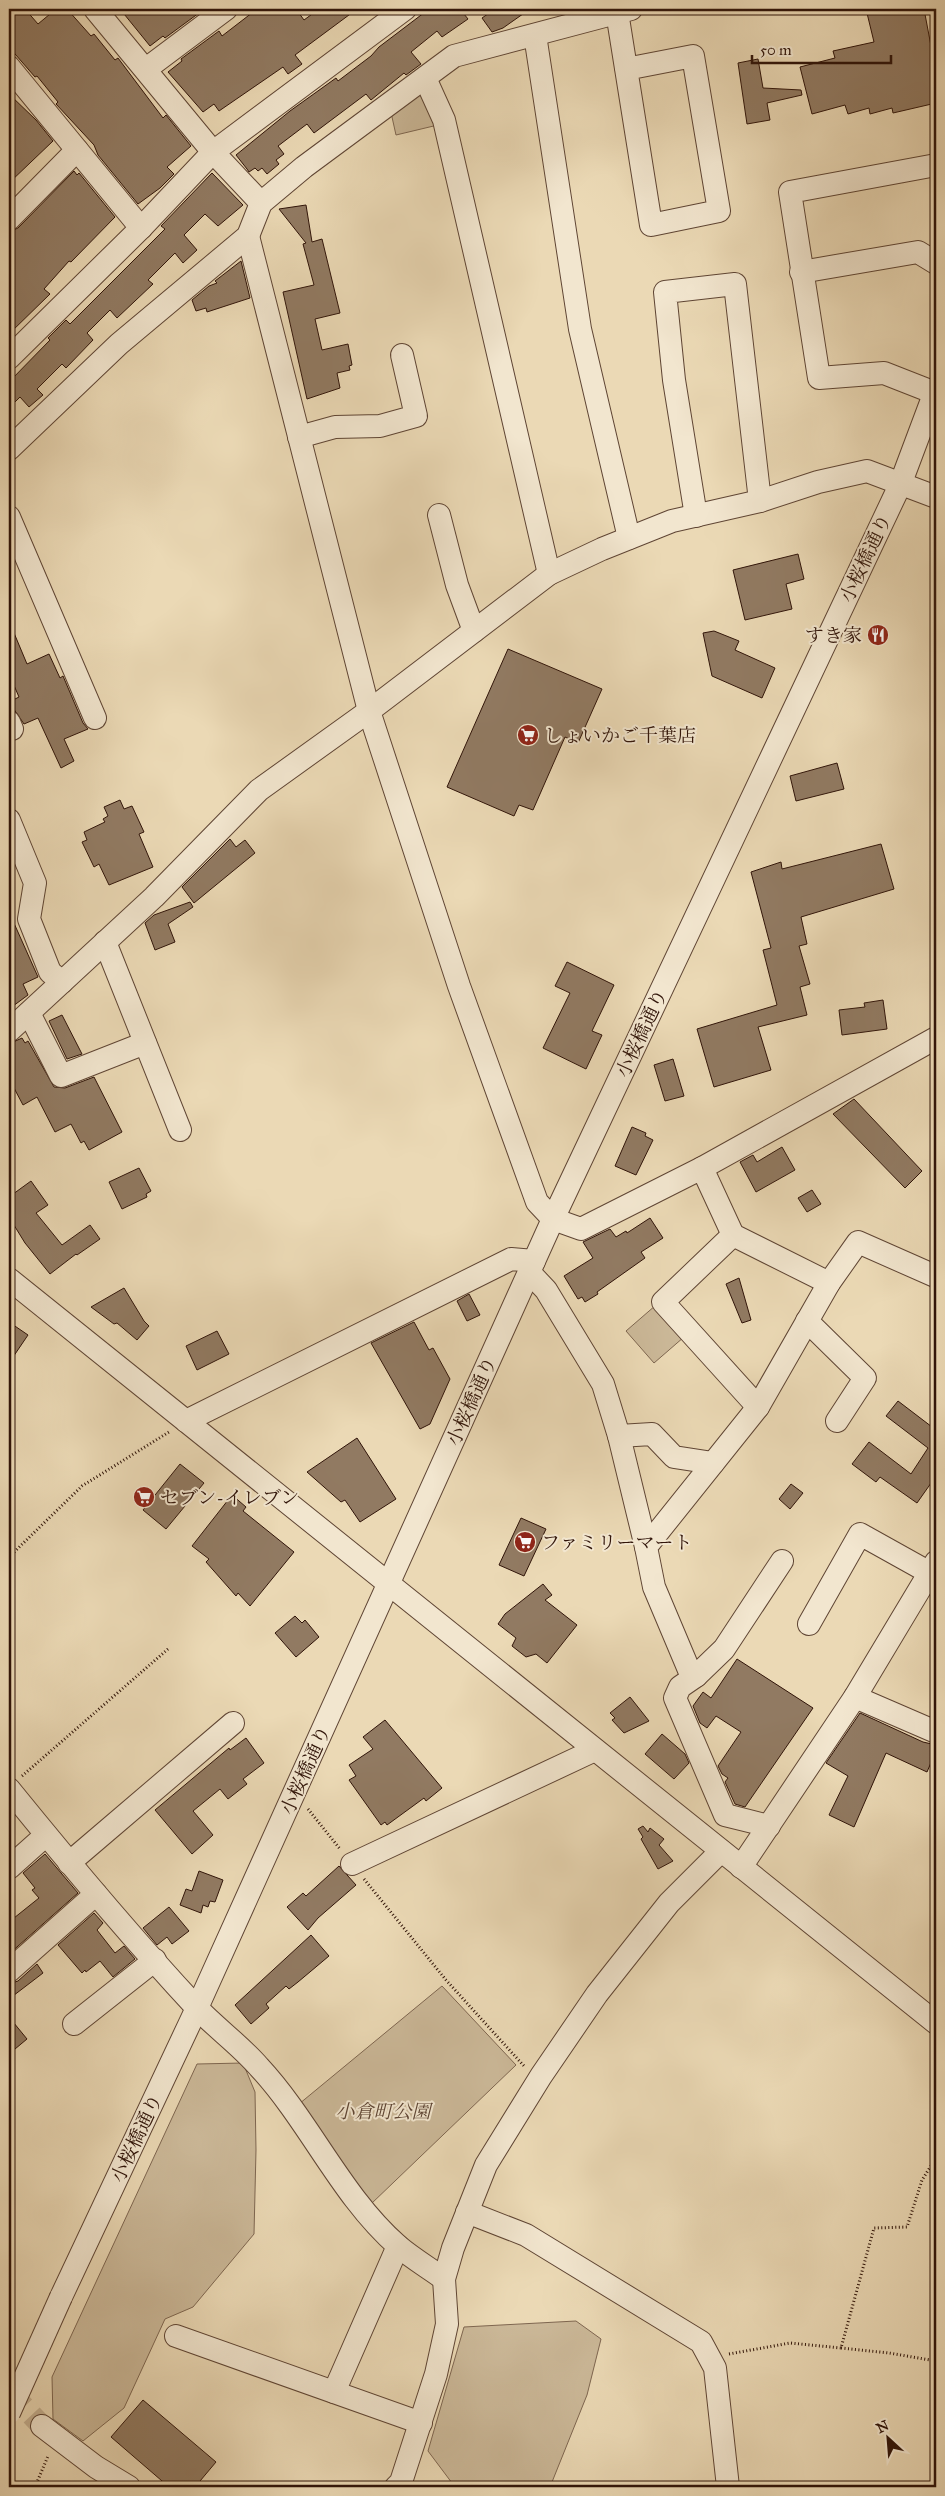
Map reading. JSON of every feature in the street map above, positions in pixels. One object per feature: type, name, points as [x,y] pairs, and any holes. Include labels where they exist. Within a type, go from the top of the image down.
[{"type":"street","points":[[96,9],[213,152],[261,203]]},
{"type":"street","points":[[146,68],[226,9]]},
{"type":"street","points":[[9,358],[141,228],[213,152],[405,9]]},
{"type":"street","points":[[9,449],[119,344],[248,236],[261,203],[304,167],[454,56],[624,11],[626,69],[651,225],[719,211],[693,56],[626,69]]},
{"type":"street","points":[[535,35],[580,329],[629,538]]},
{"type":"street","points":[[11,74],[141,228]]},
{"type":"street","points":[[425,78],[444,120],[549,574]]},
{"type":"street","points":[[9,219],[77,150]]},
{"type":"street","points":[[936,165],[790,192],[819,378],[884,373],[936,391]]},
{"type":"street","points":[[248,236],[369,711],[459,986],[537,1202],[554,1218],[581,1229],[702,1168],[936,1038]]},
{"type":"street","points":[[801,272],[918,252],[936,263]]},
{"type":"street","points":[[696,516],[674,380],[665,292],[735,284],[760,501]]},
{"type":"street","points":[[299,438],[335,427],[380,426],[416,416],[402,356]]},
{"type":"street","name":"小桜橋通り","points":[[9,2413],[61,2297],[197,2008],[554,1218],[900,485],[936,391]]},
{"type":"street","points":[[9,1031],[154,897],[259,790],[369,711],[549,574],[672,521],[760,501],[818,482],[867,472],[936,497]]},
{"type":"street","points":[[439,515],[457,585],[474,631]]},
{"type":"street","points":[[9,516],[95,718]]},
{"type":"street","points":[[9,820],[35,883],[28,920],[50,972],[62,982]]},
{"type":"street","points":[[105,942],[180,1130]]},
{"type":"street","points":[[29,1013],[61,1076],[145,1043]]},
{"type":"street","points":[[702,1168],[733,1235],[828,1283]]},
{"type":"street","points":[[733,1235],[663,1302],[758,1407]]},
{"type":"street","points":[[646,1547],[758,1407],[828,1283],[858,1242],[935,1276]]},
{"type":"street","points":[[186,1421],[511,1259],[532,1267],[603,1384],[619,1436],[654,1587],[689,1670],[696,1676]]},
{"type":"street","points":[[9,1279],[936,2023]]},
{"type":"street","points":[[807,1321],[865,1378],[837,1421]]},
{"type":"street","points":[[619,1436],[652,1434],[674,1457],[713,1463]]},
{"type":"street","points":[[741,1867],[855,1697],[933,1567],[860,1534],[808,1624]]},
{"type":"street","points":[[769,1826],[725,1815],[675,1698],[680,1687],[696,1676],[724,1649],[782,1561]]},
{"type":"street","points":[[855,1697],[936,1732]]},
{"type":"street","points":[[69,1863],[233,1723]]},
{"type":"street","points":[[352,1864],[595,1750]]},
{"type":"street","points":[[12,1785],[46,1835],[96,1894],[197,2008],[259,2066],[293,2109],[326,2160],[369,2215],[398,2246],[444,2278]]},
{"type":"street","points":[[9,1868],[46,1835]]},
{"type":"street","points":[[396,2487],[401,2482],[436,2374],[447,2324],[444,2278],[486,2165],[538,2082],[597,1994],[669,1902],[721,1851]]},
{"type":"street","points":[[9,1971],[96,1894]]},
{"type":"street","points":[[74,2024],[155,1960]]},
{"type":"street","points":[[467,2212],[526,2236],[597,2277],[700,2342],[715,2368],[728,2487]]},
{"type":"street","points":[[334,2392],[398,2246]]},
{"type":"street","points":[[176,2336],[421,2423]]},
{"type":"street","points":[[49,2431],[96,2468],[129,2487]]},
{"type":"path","points":[[9,1557],[82,1486],[186,1421]]},
{"type":"path","points":[[12,1785],[168,1649]]},
{"type":"path","points":[[295,1792],[446,1980],[538,2082]]},
{"type":"path","points":[[841,2348],[874,2228],[908,2227],[922,2180],[936,2158]]},
{"type":"path","points":[[709,2358],[790,2343],[889,2352],[936,2361]]},
{"type":"path","points":[[35,2487],[49,2431]]},
{"type":"green space","points":[[417,93],[428,98],[442,124],[396,135],[390,108]]},
{"type":"green space","points":[[656,1305],[684,1337],[654,1363],[626,1331]]},
{"type":"green space","name":"小倉町公園","points":[[442,1986],[516,2065],[371,2204],[299,2104]]},
{"type":"green space","points":[[243,2063],[255,2092],[254,2234],[193,2307],[165,2319],[124,2408],[83,2441],[53,2419],[52,2377],[197,2064]]},
{"type":"green space","points":[[576,2321],[601,2339],[587,2395],[550,2487],[455,2487],[428,2451],[464,2327]]},
{"type":"building","points":[[9,9],[25,9],[38,24],[56,9],[67,9],[91,36],[94,34],[115,60],[118,58],[163,118],[166,115],[191,146],[167,167],[174,174],[160,188],[138,204],[98,155],[94,145],[56,104],[58,102],[37,76],[35,77],[9,47]]},
{"type":"building","points":[[120,9],[203,10],[165,38],[163,36],[150,46]]},
{"type":"building","points":[[257,9],[296,9],[304,20],[319,9],[357,9],[295,55],[302,64],[288,74],[283,67],[219,111],[214,104],[203,112],[168,72],[182,61],[181,59],[219,31],[222,36]]},
{"type":"building","points":[[429,9],[460,9],[468,19],[442,37],[437,31],[411,52],[421,64],[406,75],[404,73],[371,100],[366,94],[314,133],[307,124],[278,146],[284,154],[276,160],[279,164],[267,174],[262,168],[258,171],[255,168],[249,172],[236,155],[290,111],[336,78],[338,81]]},
{"type":"building","points":[[495,9],[530,9],[503,28],[492,32],[482,18]]},
{"type":"building","points":[[866,9],[924,9],[931,46],[936,45],[936,103],[893,113],[892,108],[870,114],[869,108],[848,114],[845,105],[812,114],[800,67],[835,58],[833,51],[874,42]]},
{"type":"building","points":[[758,59],[763,88],[801,90],[802,95],[767,103],[770,120],[747,124],[738,63]]},
{"type":"building","points":[[9,94],[36,120],[53,141],[9,183]]},
{"type":"building","points":[[74,171],[77,175],[79,173],[115,217],[71,262],[69,261],[44,289],[50,294],[9,334],[9,232],[18,228]]},
{"type":"building","points":[[212,173],[243,205],[218,226],[205,214],[184,235],[197,250],[183,263],[175,253],[148,280],[153,284],[117,318],[110,310],[87,333],[93,340],[66,368],[62,364],[37,389],[43,395],[29,407],[20,397],[9,408],[9,382],[50,340],[48,338],[66,320],[70,324],[165,229],[161,226]]},
{"type":"building","points":[[306,205],[312,242],[322,239],[340,313],[315,319],[322,350],[348,344],[352,365],[349,366],[350,370],[337,373],[340,388],[307,399],[283,292],[314,285],[303,244],[306,243],[279,209]]},
{"type":"building","points":[[241,261],[250,298],[207,312],[206,308],[196,311],[192,300],[209,286],[217,283],[215,281]]},
{"type":"building","points":[[798,554],[804,579],[786,584],[792,609],[745,620],[733,570]]},
{"type":"building","points":[[9,621],[27,664],[49,654],[60,678],[63,676],[83,723],[88,729],[64,739],[74,761],[61,768],[38,718],[24,724],[9,702],[19,697],[9,674]]},
{"type":"building","points":[[714,631],[739,641],[735,650],[775,668],[762,698],[712,676],[703,633]]},
{"type":"building","points":[[508,649],[602,689],[578,743],[565,737],[533,810],[519,805],[514,816],[447,787]]},
{"type":"building","points":[[837,763],[844,789],[796,801],[790,776]]},
{"type":"building","points":[[120,800],[124,809],[132,806],[144,832],[139,834],[153,867],[109,885],[99,864],[94,867],[82,842],[87,840],[84,832],[105,822],[103,819],[108,816],[104,807]]},
{"type":"building","points":[[230,839],[236,847],[245,840],[255,853],[194,903],[182,887]]},
{"type":"building","points":[[881,844],[894,889],[801,917],[807,944],[799,946],[810,984],[800,987],[807,1015],[758,1027],[771,1070],[714,1087],[697,1029],[777,1005],[763,950],[771,948],[751,872],[781,862],[782,869]]},
{"type":"building","points":[[190,902],[193,907],[168,924],[175,942],[155,950],[145,923],[154,915]]},
{"type":"building","points":[[9,912],[38,977],[23,984],[28,995],[9,1009]]},
{"type":"building","points":[[567,962],[614,985],[592,1031],[602,1035],[586,1069],[543,1048],[570,993],[555,986]]},
{"type":"building","points":[[883,1000],[887,1029],[842,1035],[839,1010],[865,1007],[864,1003]]},
{"type":"building","points":[[62,1015],[82,1054],[67,1059],[49,1021]]},
{"type":"building","points":[[22,1038],[25,1043],[28,1041],[54,1087],[65,1088],[94,1077],[122,1132],[89,1150],[84,1141],[81,1143],[71,1124],[55,1132],[37,1097],[23,1105],[14,1088],[9,1091],[9,1044]]},
{"type":"building","points":[[673,1059],[684,1096],[665,1101],[654,1065]]},
{"type":"building","points":[[854,1099],[922,1171],[905,1188],[833,1114]]},
{"type":"building","points":[[632,1127],[646,1133],[645,1136],[653,1140],[636,1175],[615,1166]]},
{"type":"building","points":[[782,1147],[795,1170],[756,1192],[740,1162],[753,1155],[757,1162]]},
{"type":"building","points":[[139,1168],[151,1191],[146,1194],[147,1197],[122,1209],[109,1182]]},
{"type":"building","points":[[31,1181],[48,1205],[36,1213],[62,1245],[90,1225],[100,1239],[50,1274],[25,1243],[9,1217],[9,1197]]},
{"type":"building","points":[[812,1190],[821,1204],[807,1212],[798,1198]]},
{"type":"building","points":[[650,1218],[663,1238],[641,1252],[645,1258],[597,1292],[598,1294],[585,1302],[582,1297],[578,1299],[564,1276],[593,1258],[583,1242],[610,1229],[616,1237],[626,1231],[627,1233]]},
{"type":"building","points":[[739,1278],[751,1320],[742,1323],[726,1284]]},
{"type":"building","points":[[124,1288],[149,1326],[137,1340],[117,1323],[114,1324],[91,1307]]},
{"type":"building","points":[[469,1294],[480,1315],[467,1321],[457,1301]]},
{"type":"building","points":[[9,1322],[28,1335],[9,1363]]},
{"type":"building","points":[[414,1322],[429,1350],[433,1348],[450,1379],[430,1424],[420,1429],[371,1343]]},
{"type":"building","points":[[217,1331],[229,1354],[197,1370],[186,1346]]},
{"type":"building","points":[[898,1401],[936,1430],[936,1476],[917,1503],[880,1477],[876,1482],[852,1464],[869,1442],[911,1474],[928,1448],[886,1416]]},
{"type":"building","points":[[357,1438],[396,1499],[360,1522],[345,1500],[341,1502],[307,1472]]},
{"type":"building","points":[[180,1464],[204,1483],[166,1529],[143,1510]]},
{"type":"building","points":[[791,1484],[803,1493],[790,1509],[779,1499]]},
{"type":"building","points":[[232,1495],[246,1507],[243,1511],[294,1552],[250,1606],[238,1593],[236,1596],[206,1562],[209,1559],[192,1546]]},
{"type":"building","points":[[521,1518],[546,1529],[524,1576],[499,1565]]},
{"type":"building","points":[[543,1584],[552,1595],[545,1600],[577,1625],[547,1663],[536,1654],[526,1657],[512,1646],[516,1638],[498,1624],[505,1614]]},
{"type":"building","points":[[295,1616],[302,1623],[305,1620],[319,1637],[296,1657],[275,1633]]},
{"type":"building","points":[[737,1659],[813,1708],[745,1807],[735,1804],[725,1782],[728,1778],[722,1774],[718,1766],[741,1732],[716,1716],[707,1728],[700,1723],[693,1706],[703,1692],[711,1698]]},
{"type":"building","points":[[630,1697],[649,1721],[624,1733],[612,1720],[615,1718],[610,1713]]},
{"type":"building","points":[[860,1713],[923,1742],[936,1745],[936,1751],[927,1772],[886,1753],[854,1827],[829,1815],[848,1776],[826,1763]]},
{"type":"building","points":[[385,1720],[442,1788],[426,1801],[424,1798],[387,1825],[385,1822],[381,1825],[349,1780],[356,1776],[349,1765],[373,1749],[363,1737]]},
{"type":"building","points":[[662,1734],[685,1754],[689,1763],[674,1779],[645,1754]]},
{"type":"building","points":[[246,1738],[264,1763],[243,1779],[247,1784],[228,1799],[220,1789],[193,1811],[213,1835],[192,1854],[155,1810],[229,1748],[230,1750]]},
{"type":"building","points":[[643,1826],[648,1832],[650,1828],[664,1839],[659,1845],[673,1861],[658,1869],[641,1839],[643,1837],[638,1829]]},
{"type":"building","points":[[45,1854],[78,1893],[9,1954],[9,1922],[39,1898],[32,1890],[35,1888],[23,1873]]},
{"type":"building","points":[[339,1866],[356,1885],[318,1918],[308,1930],[287,1907],[303,1893],[306,1896]]},
{"type":"building","points":[[199,1871],[223,1880],[215,1902],[210,1901],[208,1907],[203,1905],[201,1913],[180,1905],[186,1889],[192,1891]]},
{"type":"building","points":[[169,1907],[189,1931],[172,1944],[167,1937],[157,1945],[143,1928]]},
{"type":"building","points":[[94,1913],[103,1923],[97,1930],[115,1953],[124,1946],[135,1959],[113,1977],[100,1961],[82,1973],[58,1945]]},
{"type":"building","points":[[311,1935],[329,1956],[289,1989],[286,1986],[266,2004],[269,2008],[251,2024],[235,2005]]},
{"type":"building","points":[[37,1964],[43,1973],[9,1999],[9,1984],[18,1981]]},
{"type":"building","points":[[9,2017],[27,2039],[9,2054]]},
{"type":"building","points":[[143,2400],[216,2462],[195,2487],[169,2487],[111,2437]]},
{"type":"tunnel","points":[[9,2391],[42,2426]]},
{"type":"place","name":"すき家","points":[[878,635]]},
{"type":"place","name":"しょいかご千葉店","points":[[528,735]]},
{"type":"place","name":"セブン-イレブン","points":[[144,1497]]},
{"type":"place","name":"ファミリーマート","points":[[525,1542]]}]
